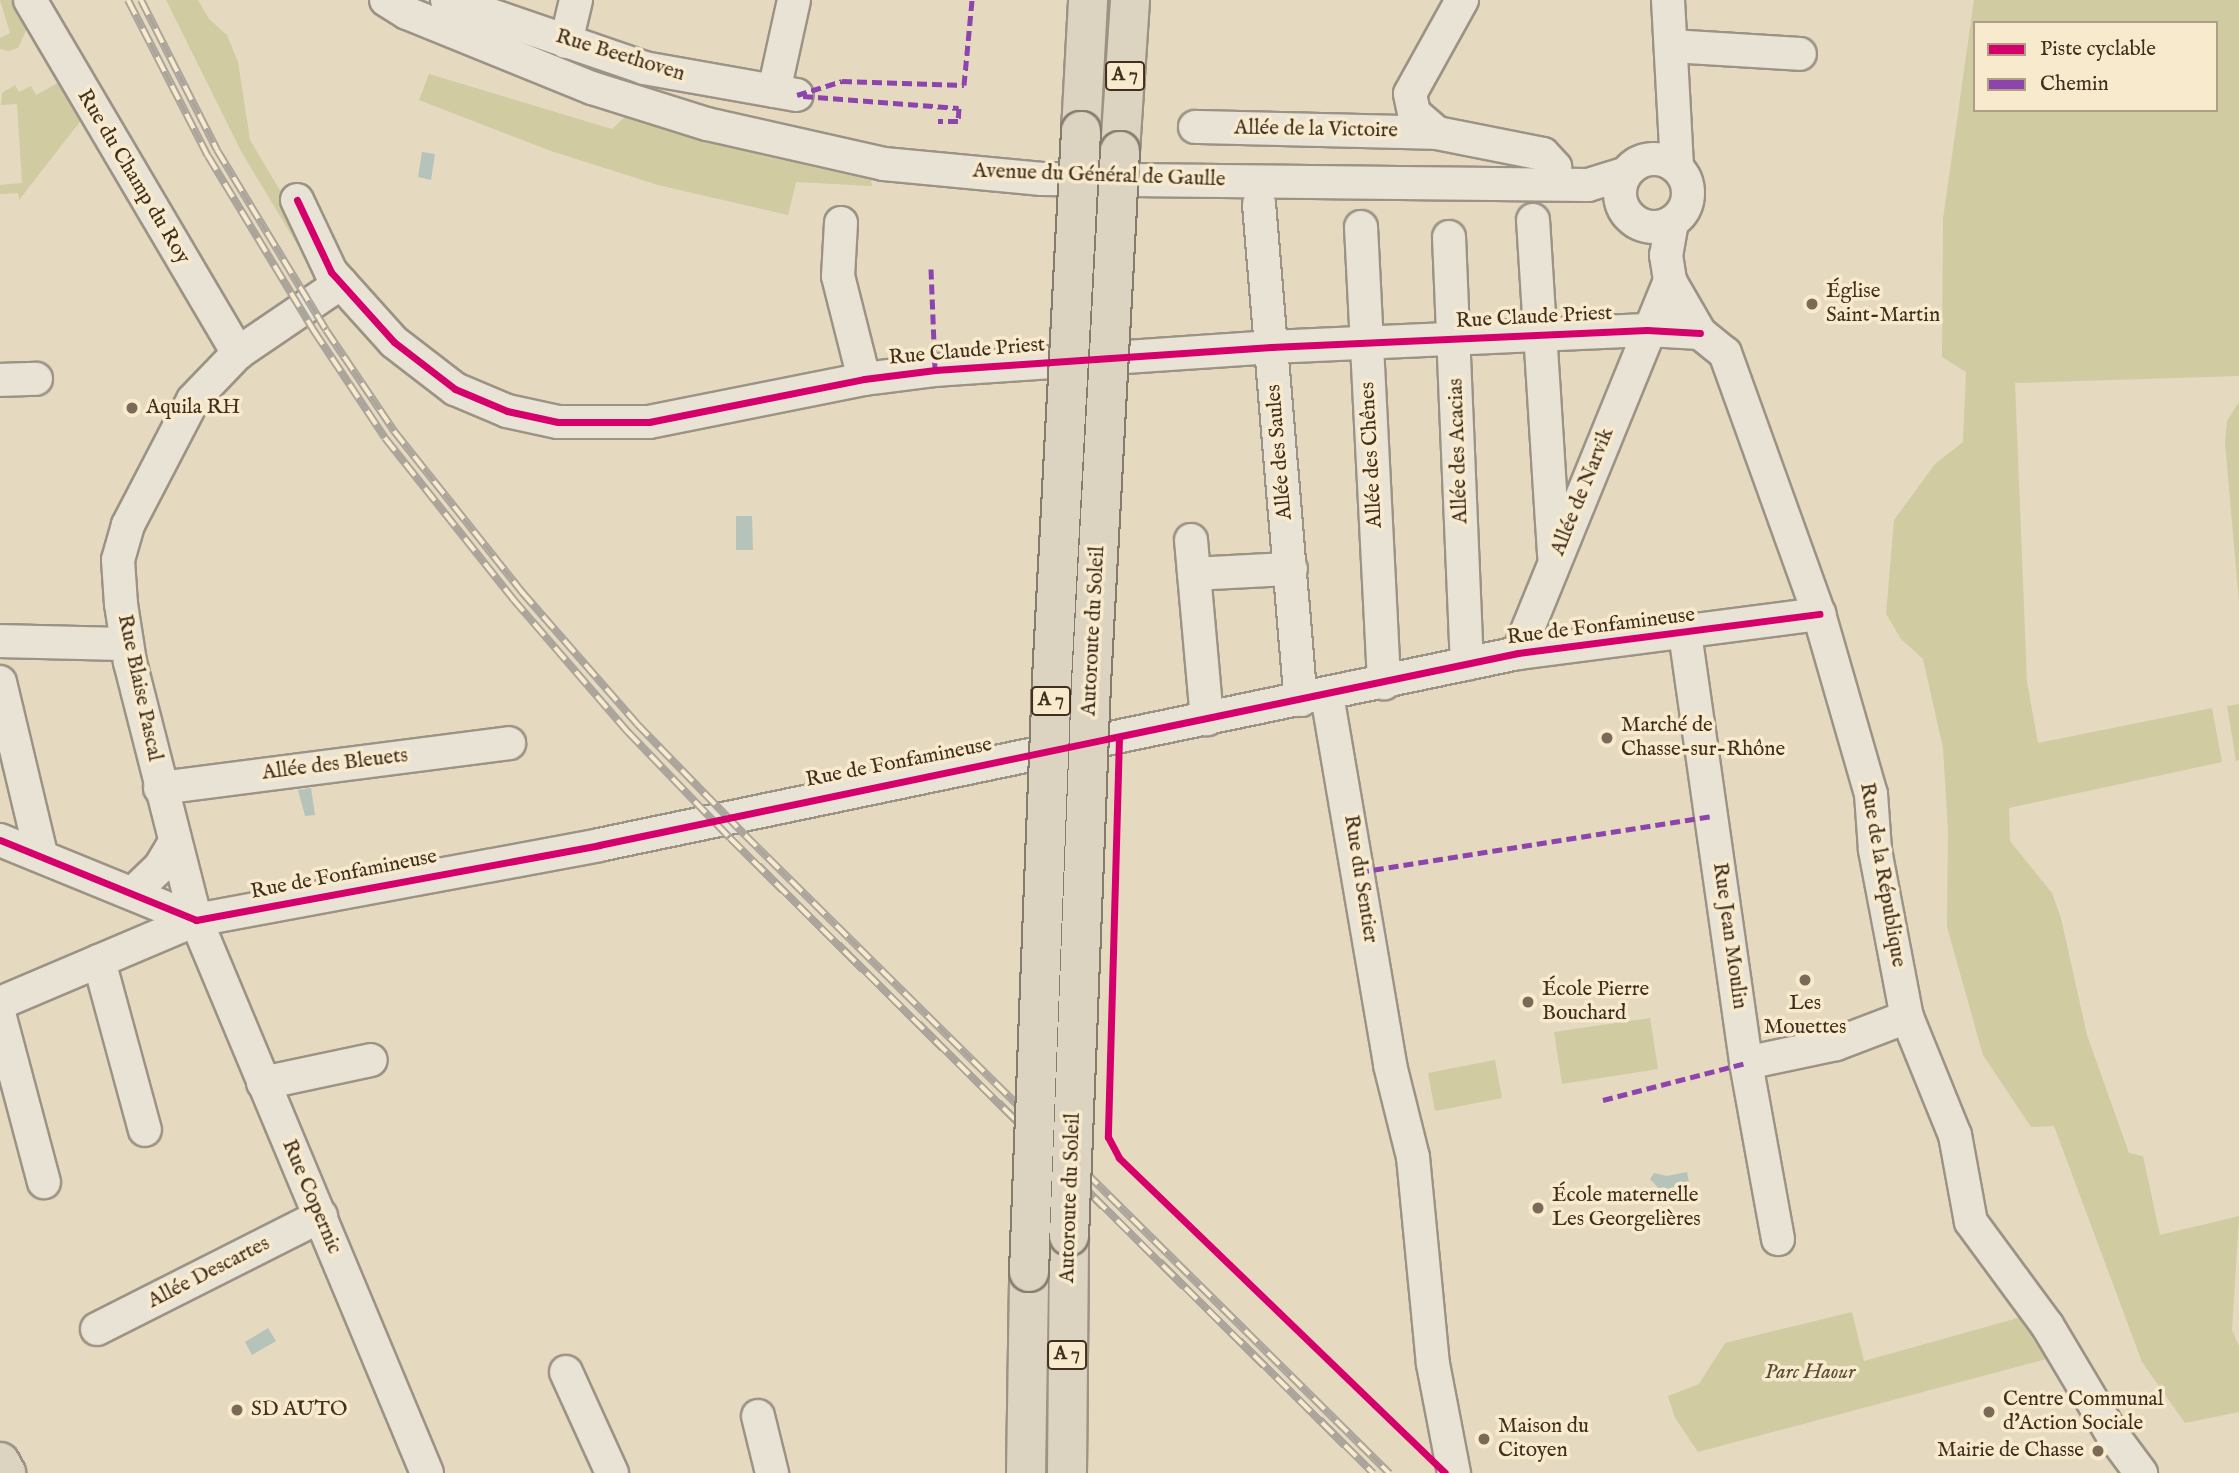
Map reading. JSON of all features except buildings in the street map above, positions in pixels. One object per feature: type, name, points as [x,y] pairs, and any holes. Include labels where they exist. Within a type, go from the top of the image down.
[{"type":"main road","name":"Autoroute du Soleil","points":[[1026,1473],[1029,1272],[1045,814],[1088,0]]},
{"type":"main road","name":"Autoroute du Soleil","points":[[1067,1473],[1069,1236],[1091,683],[1130,0]]},
{"type":"main road","points":[[0,1462],[6,1473]]},
{"type":"street","name":"Rue du Champ du Roy","points":[[30,0],[238,353]]},
{"type":"street","name":"Avenue du Général de Gaulle","points":[[386,0],[407,13],[592,88],[707,124],[884,163],[1042,179],[1555,183],[1623,188]]},
{"type":"street","name":"Rue Beethoven","points":[[447,0],[644,68],[739,88],[785,93],[794,0]]},
{"type":"street","points":[[566,42],[576,0]]},
{"type":"street","points":[[1437,133],[1414,113],[1410,94],[1462,0]]},
{"type":"street","points":[[1667,163],[1678,131],[1668,0]]},
{"type":"street","points":[[1671,46],[1800,54]]},
{"type":"street","name":"Allée de la Victoire","points":[[1195,127],[1437,133],[1512,145],[1542,154],[1555,167],[1555,183]]},
{"type":"street","points":[[1635,163],[1667,163],[1689,191],[1684,209],[1659,224],[1628,214],[1623,188],[1635,163]]},
{"type":"street","name":"Rue Claude Priest","points":[[297,200],[319,252],[341,283],[394,342],[455,389],[507,411],[558,422],[649,422],[864,379],[1271,347],[1647,330],[1700,333]]},
{"type":"street","name":"Allée des Saules","points":[[1259,204],[1291,569],[1314,697]]},
{"type":"street","points":[[1533,220],[1555,563]]},
{"type":"street","points":[[841,223],[838,276],[864,379]]},
{"type":"street","points":[[1659,224],[1668,268]]},
{"type":"street","name":"Allée des Chênes","points":[[1361,227],[1384,683]]},
{"type":"street","name":"Allée des Acacias","points":[[1448,237],[1455,340],[1467,664]]},
{"type":"street","name":"Allée de Narvik","points":[[1518,653],[1647,330],[1668,268]]},
{"type":"street","name":"Rue de la République","points":[[1668,268],[1700,333],[1725,353],[1743,394],[1819,614],[1871,794],[1875,850],[1907,1017],[1955,1135],[1971,1222],[2047,1325],[2112,1434],[2141,1473]]},
{"type":"street","name":"Rue Blaise Pascal","points":[[196,920],[177,857],[127,644],[118,560],[128,525],[193,400],[238,353],[341,283]]},
{"type":"street","points":[[0,380],[36,379]]},
{"type":"street","points":[[1191,540],[1207,719]]},
{"type":"street","points":[[1194,574],[1291,569]]},
{"type":"street","name":"Rue de Fonfamineuse","points":[[0,1003],[196,920],[599,845],[738,813],[1384,683],[1518,653],[1819,614]]},
{"type":"street","name":"Rue Jean Moulin","points":[[1685,633],[1746,1063],[1778,1239]]},
{"type":"street","points":[[0,640],[127,644]]},
{"type":"street","points":[[0,682],[41,854]]},
{"type":"street","name":"Rue du Sentier","points":[[1314,697],[1390,1065],[1413,1157],[1433,1364],[1454,1473]]},
{"type":"street","name":"Allée des Bleuets","points":[[160,788],[509,743]]},
{"type":"street","points":[[0,840],[41,854],[196,920]]},
{"type":"street","points":[[141,895],[160,867],[177,857]]},
{"type":"street","name":"Rue Copernic","points":[[196,920],[427,1473]]},
{"type":"street","points":[[99,961],[145,1130]]},
{"type":"street","points":[[0,1017],[44,1182]]},
{"type":"street","points":[[1746,1063],[1836,1044],[1907,1017]]},
{"type":"street","points":[[263,1083],[371,1060]]},
{"type":"street","name":"Allée Descartes","points":[[97,1329],[321,1216]]},
{"type":"street","points":[[566,1372],[612,1473]]},
{"type":"street","points":[[758,1416],[772,1473]]},
{"type":"green space","points":[[0,0],[17,0],[29,24],[18,48],[9,51],[0,49],[0,38],[10,33]]},
{"type":"green space","points":[[166,0],[198,0],[209,19],[227,35],[238,62],[250,140],[291,209],[315,274],[242,153]]},
{"type":"green space","points":[[1974,0],[2239,0],[2239,376],[2015,383],[2027,682],[2038,743],[2212,708],[2222,762],[2009,808],[2010,841],[2052,893],[2061,918],[2087,1035],[2129,1153],[2143,1156],[2160,1235],[2239,1216],[2232,1330],[2239,1346],[2239,1412],[2185,1423],[2142,1362],[2054,1126],[2031,1127],[1983,1055],[1947,927],[1948,830],[1943,748],[1923,659],[1901,639],[1886,614],[1894,520],[1935,464],[1963,442],[1966,372],[1942,357],[1943,219]]},
{"type":"green space","points":[[429,74],[612,129],[627,115],[756,154],[871,180],[872,186],[796,182],[788,215],[658,185],[551,151],[419,100]]},
{"type":"green space","points":[[61,81],[82,119],[19,200],[18,193],[0,194],[0,185],[22,183],[17,104],[1,105],[2,93],[15,85],[19,92],[31,86],[36,95]]},
{"type":"green space","points":[[2239,402],[2239,602],[2225,443],[2227,421]]},
{"type":"green space","points":[[2239,704],[2239,760],[2236,761],[2227,706]]},
{"type":"green space","points":[[1650,1018],[1658,1069],[1562,1084],[1554,1032]]},
{"type":"green space","points":[[1495,1060],[1502,1098],[1435,1111],[1428,1073]]},
{"type":"green space","name":"Parc Haour","points":[[1852,1312],[1864,1361],[2025,1316],[2054,1357],[1698,1452],[1675,1418],[1668,1396],[1699,1384],[1725,1343]]},
{"type":"shaded area","points":[[422,152],[435,154],[431,180],[418,177]]},
{"type":"shaded area","points":[[736,516],[752,516],[753,550],[736,550]]},
{"type":"shaded area","points":[[311,788],[315,815],[305,816],[298,790]]},
{"type":"shaded area","points":[[1687,1172],[1690,1188],[1663,1193],[1650,1179],[1654,1173],[1667,1176]]},
{"type":"shaded area","points":[[268,1328],[276,1341],[252,1355],[245,1342]]},
{"type":"railway","points":[[128,0],[208,156],[314,331],[385,438],[513,599],[628,732],[730,838],[1373,1473]]},
{"type":"railway","points":[[141,0],[217,150],[326,330],[394,431],[522,592],[637,724],[745,835],[1389,1473]]},
{"type":"marked path","points":[[797,95],[842,81],[964,85],[972,0]]},
{"type":"marked path","points":[[803,96],[959,108],[958,121],[938,121]]},
{"type":"marked path","points":[[931,269],[935,370]]},
{"type":"marked path","points":[[1359,872],[1711,816]]},
{"type":"marked path","points":[[1603,1100],[1746,1063]]},
{"type":"cycle path","points":[[297,200],[331,272],[394,342],[455,389],[507,411],[558,422],[649,422],[864,379],[935,370],[1271,347],[1647,330],[1700,333]]},
{"type":"cycle path","points":[[0,840],[196,920],[599,845],[1518,653],[1819,614]]},
{"type":"cycle path","points":[[1119,737],[1108,1137],[1119,1158],[1445,1473]]},
{"type":"place","name":"Église Saint-Martin","points":[[1812,304]]},
{"type":"place","name":"Aquila RH","points":[[132,408]]},
{"type":"place","name":"Marché de Chasse-sur-Rhône","points":[[1607,738]]},
{"type":"place","name":"Les Mouettes","points":[[1805,980]]},
{"type":"place","name":"École Pierre Bouchard","points":[[1528,1002]]},
{"type":"place","name":"École maternelle Les Georgelières","points":[[1538,1208]]},
{"type":"place","name":"SD AUTO","points":[[237,1410]]},
{"type":"place","name":"Centre Communal d'Action Sociale","points":[[1989,1412]]},
{"type":"place","name":"Maison du Citoyen","points":[[1484,1439]]},
{"type":"place","name":"Mairie de Chasse","points":[[2098,1451]]}]
